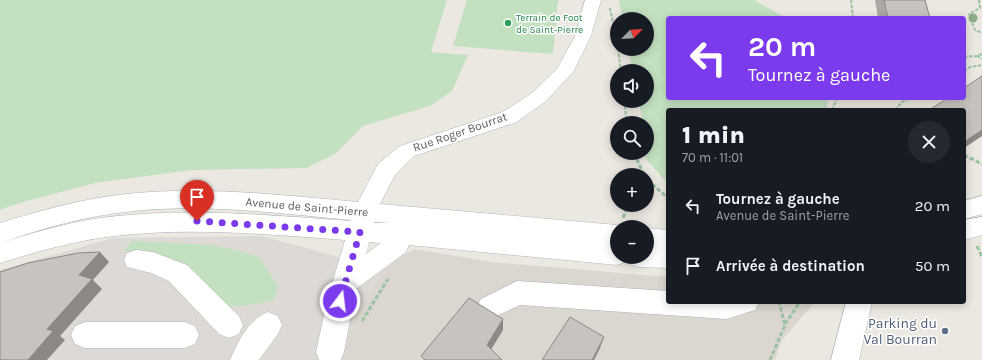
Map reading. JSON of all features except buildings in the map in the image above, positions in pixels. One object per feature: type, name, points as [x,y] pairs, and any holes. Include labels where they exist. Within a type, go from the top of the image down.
[{"type":"street","name":"Rue Roger Bourrat","points":[[330,352],[345,283],[363,221],[386,170],[407,150],[510,117],[539,97],[564,72],[601,3]]},
{"type":"street","name":"Avenue de Saint-Pierre","points":[[0,233],[41,220],[133,202],[174,200],[244,201],[363,221],[402,225],[610,254]]},
{"type":"street","points":[[966,209],[982,205]]},
{"type":"street","name":"Avenue de Saint-Pierre","points":[[0,253],[51,238],[93,229],[154,222],[363,221]]},
{"type":"street","points":[[345,283],[397,245],[402,225],[478,232],[498,224],[610,234]]},
{"type":"street","points":[[654,239],[666,240]]},
{"type":"street","points":[[654,258],[666,258]]},
{"type":"street","points":[[136,260],[153,263],[178,273],[229,325]]},
{"type":"street","points":[[490,307],[517,293],[666,300]]},
{"type":"street","points":[[845,360],[859,304]]},
{"type":"street","points":[[244,360],[253,344],[268,325]]},
{"type":"street","points":[[85,336],[185,334]]},
{"type":"path","points":[[851,0],[853,16]]},
{"type":"path","points":[[979,0],[980,8],[969,14],[975,30],[982,33]]},
{"type":"path","points":[[601,3],[612,12]]},
{"type":"path","points":[[966,57],[982,54]]},
{"type":"path","points":[[977,56],[982,59]]},
{"type":"path","points":[[966,69],[982,65]]},
{"type":"path","points":[[897,108],[902,102],[906,100]]},
{"type":"path","points":[[966,156],[982,164]]},
{"type":"path","points":[[654,186],[666,196]]},
{"type":"path","points":[[975,235],[982,257]]},
{"type":"path","points":[[360,323],[392,273]]},
{"type":"path","points":[[780,304],[785,325]]},
{"type":"path","points":[[770,360],[785,325],[799,304]]},
{"type":"shaded area","points":[[262,236],[417,278],[351,360],[0,360],[0,270],[113,238]]},
{"type":"shaded area","points":[[415,249],[491,262],[666,277],[666,304],[813,304],[782,340],[775,360],[313,360],[316,355],[340,357],[360,310],[382,271],[401,256]]},
{"type":"green space","points":[[0,0],[447,0],[431,52],[468,55],[452,91],[430,106],[363,126],[335,154],[306,168],[191,170],[95,183],[23,202],[0,210]]},
{"type":"green space","name":"Terrain de Foot de Saint-Pierre","points":[[467,0],[558,0],[553,54],[453,46]]},
{"type":"green space","points":[[619,0],[754,0],[782,16],[666,16],[666,100],[828,100],[826,108],[666,108],[666,182],[647,160],[654,160],[654,116],[642,116],[640,108],[654,108],[654,64],[631,64],[630,56],[654,56],[654,12],[621,12]]},
{"type":"green space","points":[[131,241],[214,245],[258,256],[278,286],[274,300],[236,307],[226,305],[217,298],[195,274],[177,261],[148,253],[124,251]]},
{"type":"place","name":"Terrain de Foot de Saint-Pierre","points":[[508,23]]},
{"type":"place","name":"Parking du Val Bourran","points":[[945,331]]},
{"type":"route","points":[[197,221],[360,232],[340,301]]}]
